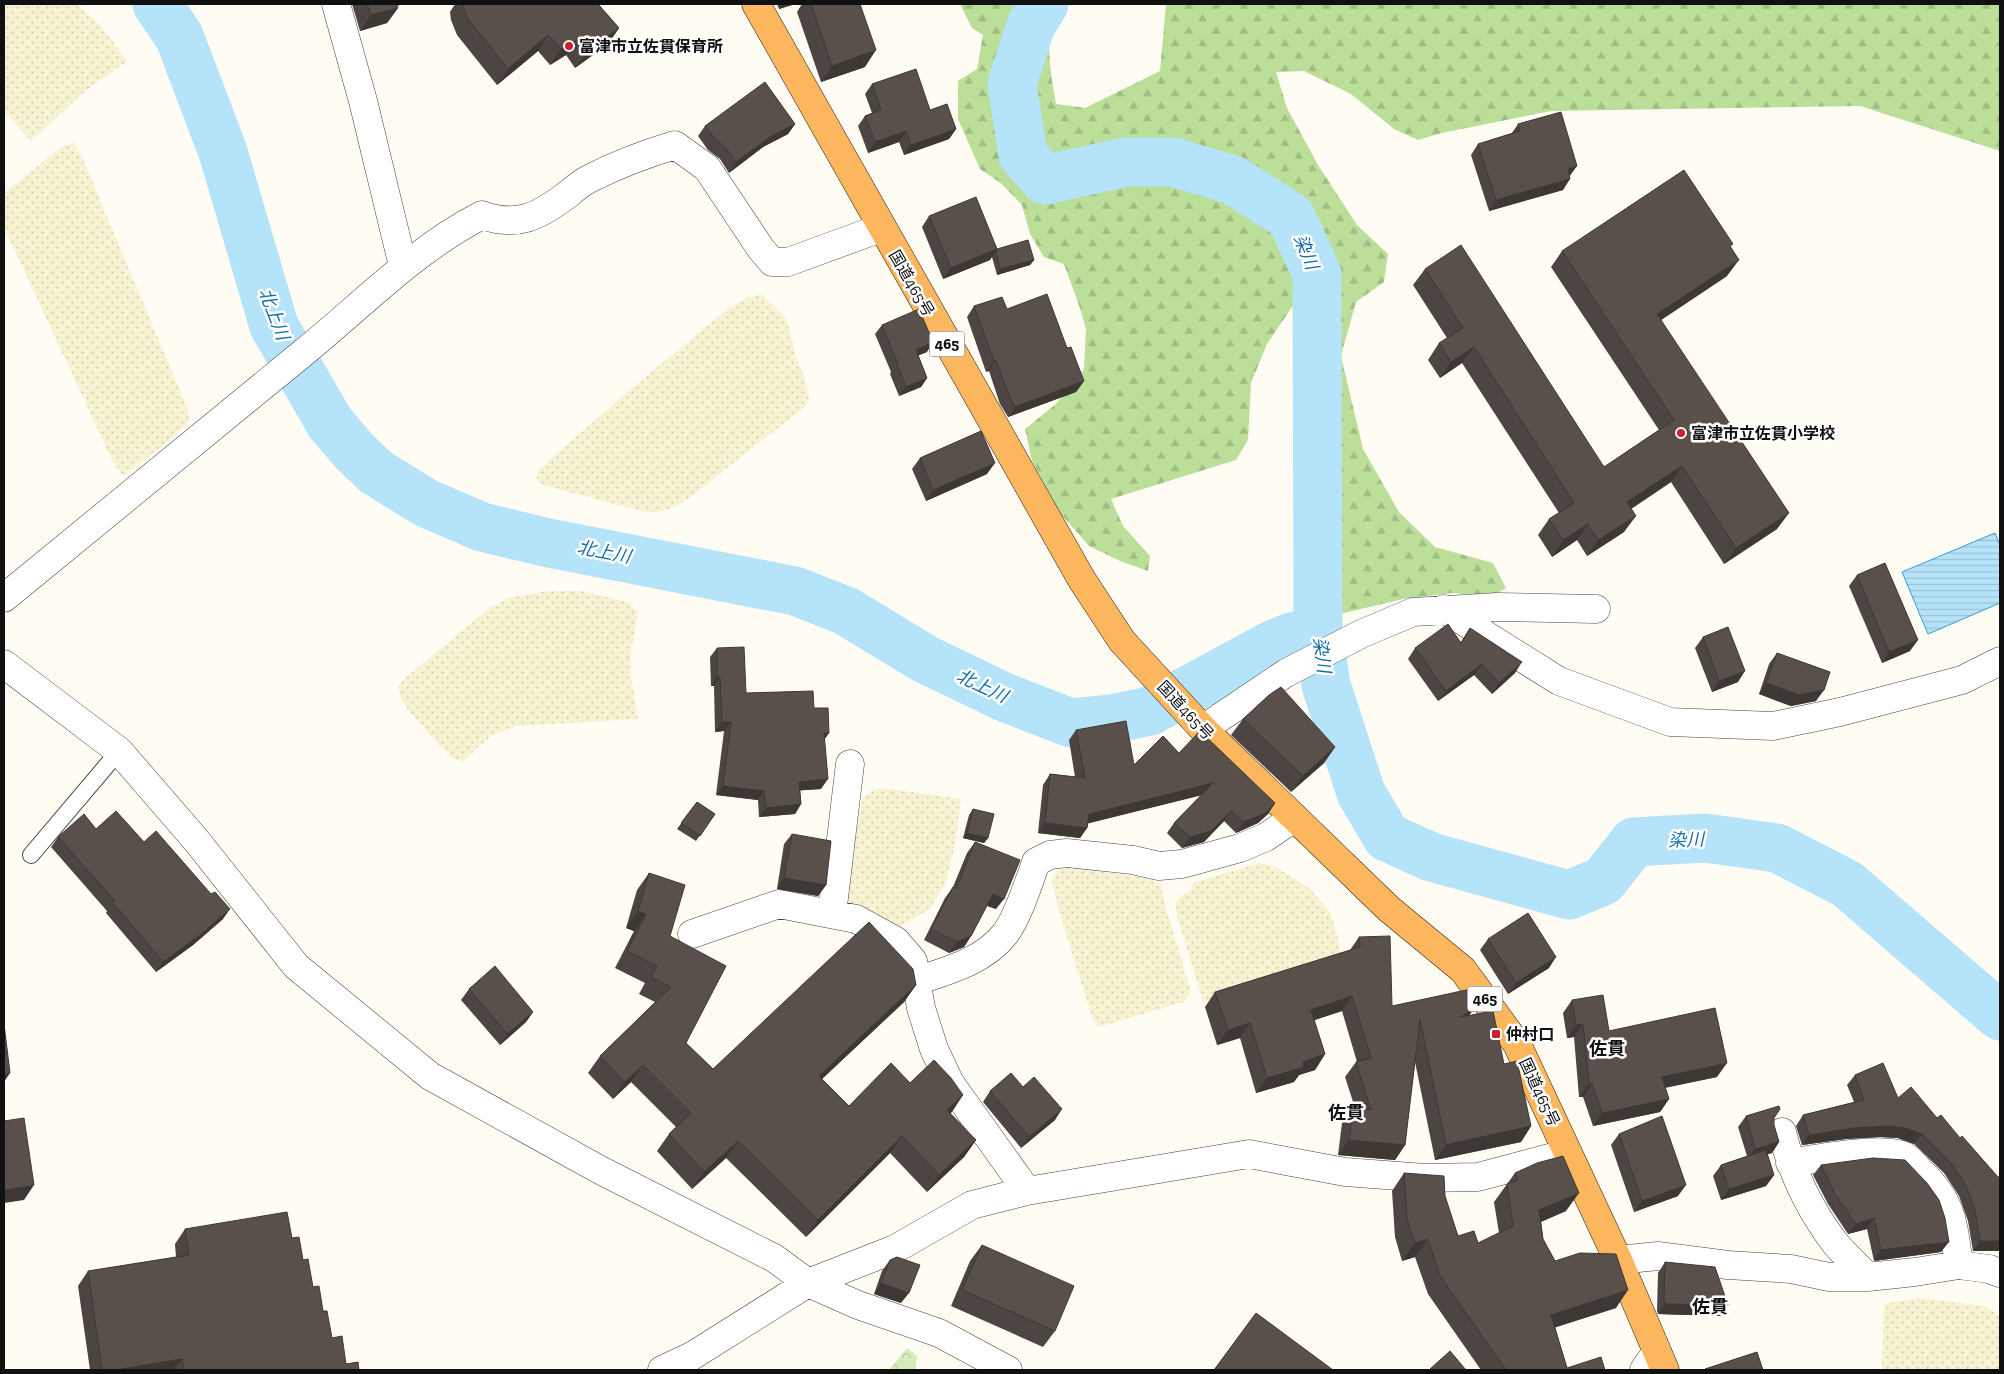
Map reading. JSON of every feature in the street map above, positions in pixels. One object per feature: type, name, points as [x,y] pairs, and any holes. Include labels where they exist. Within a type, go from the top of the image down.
[{"type":"highway","name":"国道465号","points":[[756,4],[881,228],[1082,580],[1122,641],[1196,721],[1294,818],[1390,910],[1464,970],[1517,1044],[1618,1260],[1656,1364]]},
{"type":"street","points":[[336,4],[363,101],[403,266]]},
{"type":"street","points":[[4,598],[304,352],[403,266],[457,228],[482,215],[503,221],[526,219],[551,206],[586,180],[638,156],[675,144],[707,168],[761,249],[772,262],[788,262],[881,228]]},
{"type":"street","points":[[1196,721],[1361,634],[1413,612],[1497,607],[1596,609]]},
{"type":"street","points":[[1444,609],[1559,681],[1670,722],[1773,726],[1840,712],[1962,680],[2000,661]]},
{"type":"street","points":[[4,664],[119,751],[196,840],[296,966],[430,1076],[602,1171],[774,1258],[808,1283],[858,1305],[939,1333],[1008,1370]]},
{"type":"street","points":[[832,914],[850,764]]},
{"type":"street","points":[[916,981],[953,969],[983,954],[1005,934],[1022,899],[1036,862],[1050,855],[1067,853],[1133,860],[1159,866],[1182,864],[1240,848],[1266,837],[1294,818]]},
{"type":"street","points":[[692,934],[778,904],[856,919],[896,942],[913,961],[922,1008],[934,1049],[950,1083],[1026,1191]]},
{"type":"street","points":[[1782,1132],[1790,1163],[1808,1203],[1836,1244],[1868,1277]]},
{"type":"street","points":[[1790,1163],[1840,1155],[1878,1152],[1904,1156],[1934,1184],[1947,1203],[1954,1230],[1958,1265]]},
{"type":"street","points":[[662,1370],[692,1356],[808,1283],[895,1249],[972,1205],[1026,1191],[1249,1154],[1345,1172],[1425,1178],[1478,1177],[1568,1153]]},
{"type":"street","points":[[1618,1260],[1658,1256],[1728,1265],[1791,1269],[1829,1277],[1868,1277],[1958,1265],[1989,1269],[2000,1273]]},
{"type":"lane","points":[[31,855],[119,751]]},
{"type":"shaded area","points":[[4,4],[77,4],[101,26],[127,61],[84,92],[31,141],[4,111]]},
{"type":"shaded area","points":[[74,143],[82,157],[188,410],[189,420],[174,437],[123,476],[112,460],[4,227],[4,193],[63,146]]},
{"type":"shaded area","points":[[762,295],[786,317],[809,398],[806,406],[689,498],[674,507],[659,512],[645,512],[543,485],[537,479],[537,472],[552,458],[631,389],[728,309],[749,297]]},
{"type":"shaded area","points":[[548,591],[583,591],[629,603],[638,612],[631,651],[631,677],[638,719],[516,726],[491,736],[462,762],[449,756],[409,711],[401,699],[398,687],[404,679],[491,607],[509,598]]},
{"type":"shaded area","points":[[882,788],[961,799],[956,840],[945,885],[929,909],[898,927],[853,911],[842,900],[863,798],[869,792]]},
{"type":"shaded area","points":[[1259,863],[1274,866],[1310,889],[1330,912],[1338,937],[1340,955],[1335,959],[1203,1002],[1176,912],[1176,902],[1182,895],[1191,890],[1193,883]]},
{"type":"shaded area","points":[[1068,867],[1140,877],[1161,884],[1164,901],[1191,992],[1184,1002],[1098,1027],[1092,1017],[1052,882],[1057,871]]},
{"type":"shaded area","points":[[1919,1298],[1984,1306],[2000,1316],[2000,1370],[1882,1370],[1884,1304]]},
{"type":"green space","points":[[960,4],[1059,4],[1054,15],[1049,40],[1050,66],[1056,104],[1085,108],[1160,71],[1166,4],[2000,4],[2000,151],[1860,106],[1551,111],[1442,133],[1418,140],[1394,129],[1351,94],[1304,71],[1276,72],[1287,108],[1318,165],[1357,225],[1388,254],[1384,282],[1356,302],[1341,356],[1363,449],[1399,512],[1435,547],[1493,563],[1506,588],[1492,596],[1452,593],[1403,599],[1340,614],[1318,600],[1296,429],[1296,301],[1267,344],[1251,383],[1248,440],[1236,460],[1111,499],[1123,526],[1150,556],[1148,571],[1120,561],[1089,546],[1061,514],[1032,461],[1025,429],[1056,404],[1084,369],[1086,329],[1064,264],[1044,257],[1030,234],[1022,205],[1002,184],[980,169],[958,119],[958,81],[977,69],[983,35],[972,28]]},
{"type":"green space","points":[[907,1348],[917,1356],[915,1370],[889,1370]]},
{"type":"water","points":[[1995,533],[2000,545],[2000,603],[1928,634],[1902,572]]},
{"type":"building","points":[[367,4],[396,4],[398,8],[371,15]]},
{"type":"building","name":"富津市立佐貫保育所","points":[[462,4],[598,4],[619,28],[586,53],[577,40],[561,49],[548,35],[508,69],[468,19]]},
{"type":"building","points":[[811,4],[860,4],[876,50],[832,66]]},
{"type":"building","points":[[916,69],[930,110],[947,104],[956,129],[911,145],[906,131],[875,142],[865,116],[881,110],[872,84]]},
{"type":"building","points":[[765,82],[795,124],[770,137],[736,162],[727,149],[715,139],[705,126]]},
{"type":"building","points":[[1561,112],[1577,166],[1568,169],[1570,179],[1496,200],[1478,144],[1520,131],[1518,124]]},
{"type":"building","points":[[1684,170],[1733,244],[1730,246],[1739,260],[1657,314],[1789,513],[1736,548],[1682,466],[1627,502],[1636,516],[1598,540],[1588,524],[1563,540],[1549,519],[1574,503],[1474,347],[1451,362],[1439,343],[1463,328],[1425,269],[1461,245],[1604,467],[1674,420],[1562,251]]},
{"type":"building","points":[[976,197],[997,249],[951,268],[929,216]]},
{"type":"building","points":[[1028,240],[1034,260],[1000,269],[997,249]]},
{"type":"building","points":[[1047,294],[1067,348],[1071,347],[1084,381],[1015,407],[996,360],[994,361],[974,306],[1002,297],[1007,309]]},
{"type":"building","points":[[919,309],[933,342],[916,350],[927,378],[906,387],[882,325]]},
{"type":"building","points":[[981,431],[995,463],[933,490],[920,458]]},
{"type":"building","points":[[1885,563],[1918,640],[1889,652],[1857,575]]},
{"type":"building","points":[[1448,624],[1461,643],[1470,628],[1522,662],[1499,683],[1482,664],[1446,691],[1415,648]]},
{"type":"building","points":[[1728,627],[1745,671],[1719,681],[1703,637]]},
{"type":"building","points":[[744,647],[746,693],[813,691],[814,708],[828,708],[829,733],[824,733],[828,779],[799,782],[801,804],[766,808],[764,791],[723,786],[731,722],[722,722],[720,677],[717,677],[717,648]]},
{"type":"building","points":[[1777,653],[1830,672],[1824,690],[1799,695],[1766,683]]},
{"type":"building","points":[[1281,687],[1335,747],[1303,776],[1243,719],[1269,695]]},
{"type":"building","points":[[1126,721],[1134,765],[1163,736],[1179,753],[1200,731],[1275,803],[1266,813],[1243,822],[1231,811],[1211,831],[1190,837],[1174,823],[1213,783],[1089,814],[1087,828],[1045,823],[1050,774],[1085,778],[1076,730]]},
{"type":"building","points":[[697,802],[715,814],[700,836],[681,823]]},
{"type":"building","points":[[973,809],[994,814],[988,838],[967,833]]},
{"type":"building","points":[[116,811],[144,842],[156,831],[211,894],[215,892],[230,909],[200,935],[163,962],[113,903],[115,901],[58,837],[84,814],[96,829]]},
{"type":"building","points":[[792,834],[831,841],[826,885],[784,878]]},
{"type":"building","points":[[975,842],[1020,860],[1004,899],[993,894],[971,936],[957,942],[931,929],[953,887],[956,889]]},
{"type":"building","points":[[649,873],[685,885],[670,936],[726,966],[686,1043],[713,1069],[869,922],[913,969],[916,985],[819,1076],[849,1106],[891,1063],[910,1083],[934,1060],[951,1078],[963,1095],[947,1110],[976,1140],[939,1175],[902,1136],[818,1220],[738,1141],[704,1172],[669,1134],[691,1113],[643,1065],[625,1082],[600,1056],[671,987],[651,977],[657,966],[627,951],[646,914],[638,911]]},
{"type":"building","points":[[1528,913],[1556,957],[1516,983],[1488,939]]},
{"type":"building","points":[[1390,936],[1392,1006],[1471,989],[1475,1007],[1461,1017],[1493,1011],[1504,1064],[1517,1061],[1531,1126],[1446,1145],[1420,1019],[1405,1145],[1349,1140],[1353,1108],[1371,1110],[1356,1062],[1371,1058],[1352,996],[1311,1010],[1325,1054],[1303,1062],[1304,1067],[1267,1078],[1250,1023],[1228,1030],[1215,992],[1360,947],[1359,937]]},
{"type":"building","points":[[495,966],[533,1012],[507,1034],[469,989]]},
{"type":"building","points":[[1603,995],[1609,1031],[1715,1008],[1727,1063],[1662,1077],[1669,1099],[1602,1113],[1592,1084],[1589,1084],[1583,1024],[1576,1025],[1572,1000]]},
{"type":"building","points":[[4,1024],[10,1073],[4,1074]]},
{"type":"building","points":[[1883,1063],[1898,1098],[1911,1087],[1937,1118],[1941,1115],[1960,1138],[1962,1136],[2000,1177],[2000,1241],[1980,1241],[1975,1210],[1966,1185],[1951,1163],[1922,1134],[1905,1128],[1888,1126],[1853,1128],[1809,1135],[1803,1115],[1864,1100],[1855,1075]]},
{"type":"building","points":[[1011,1073],[1023,1087],[1034,1077],[1062,1109],[1029,1137],[990,1091]]},
{"type":"building","points":[[1779,1106],[1780,1109],[1774,1118],[1774,1125],[1779,1142],[1755,1149],[1746,1116]]},
{"type":"building","points":[[1662,1116],[1686,1185],[1642,1201],[1619,1134]]},
{"type":"building","points":[[24,1118],[34,1185],[4,1190],[4,1121]]},
{"type":"building","points":[[1766,1150],[1774,1175],[1729,1189],[1721,1165]]},
{"type":"building","points":[[1563,1156],[1579,1193],[1539,1210],[1543,1239],[1555,1261],[1580,1253],[1616,1254],[1628,1290],[1551,1315],[1567,1368],[1601,1357],[1605,1370],[1506,1370],[1440,1276],[1428,1239],[1415,1243],[1407,1219],[1404,1173],[1444,1176],[1445,1196],[1458,1236],[1474,1231],[1478,1243],[1513,1226],[1507,1184],[1518,1180],[1515,1173],[1537,1163]]},
{"type":"building","points":[[1873,1158],[1905,1160],[1927,1183],[1939,1200],[1945,1218],[1949,1242],[1881,1250],[1874,1218],[1856,1224],[1835,1194],[1821,1165]]},
{"type":"building","points":[[287,1212],[292,1238],[299,1237],[303,1260],[308,1259],[313,1287],[319,1286],[323,1311],[327,1311],[332,1338],[342,1336],[346,1364],[358,1362],[359,1370],[184,1370],[182,1359],[116,1370],[102,1370],[88,1271],[189,1255],[185,1229]]},
{"type":"building","points":[[982,1245],[1074,1286],[1055,1331],[962,1290]]},
{"type":"building","points":[[897,1257],[920,1265],[909,1293],[881,1283],[890,1260]]},
{"type":"building","points":[[1665,1262],[1715,1267],[1728,1305],[1666,1304],[1664,1300]]},
{"type":"building","points":[[1256,1313],[1333,1370],[1214,1370]]},
{"type":"building","points":[[1450,1351],[1466,1370],[1429,1370]]},
{"type":"building","points":[[1757,1352],[1763,1370],[1705,1369]]},
{"type":"waterway","name":"北上川","points":[[157,4],[179,36],[223,152],[274,326],[330,423],[354,451],[376,472],[426,503],[482,527],[549,543],[795,591],[846,611],[925,659],[1004,697],[1071,723],[1112,719],[1150,711],[1270,646],[1291,637],[1318,632]]},
{"type":"waterway","name":"染川","points":[[1044,4],[1031,25],[1012,84],[1023,155],[1045,180],[1125,162],[1173,162],[1233,180],[1291,217],[1317,274],[1318,632],[1326,685],[1361,793],[1387,837],[1431,857],[1569,895],[1603,881],[1634,842],[1705,838],[1777,848],[1847,884],[2000,1016]]},
{"type":"place","name":"富津市立佐貫保育所","points":[[569,46]]},
{"type":"place","name":"富津市立佐貫小学校","points":[[1681,433]]},
{"type":"place","name":"仲村口","points":[[1496,1034]]},
{"type":"district","name":"佐貫","points":[[1607,1049]]},
{"type":"district","name":"佐貫","points":[[1346,1113]]},
{"type":"district","name":"佐貫","points":[[1710,1307]]}]
